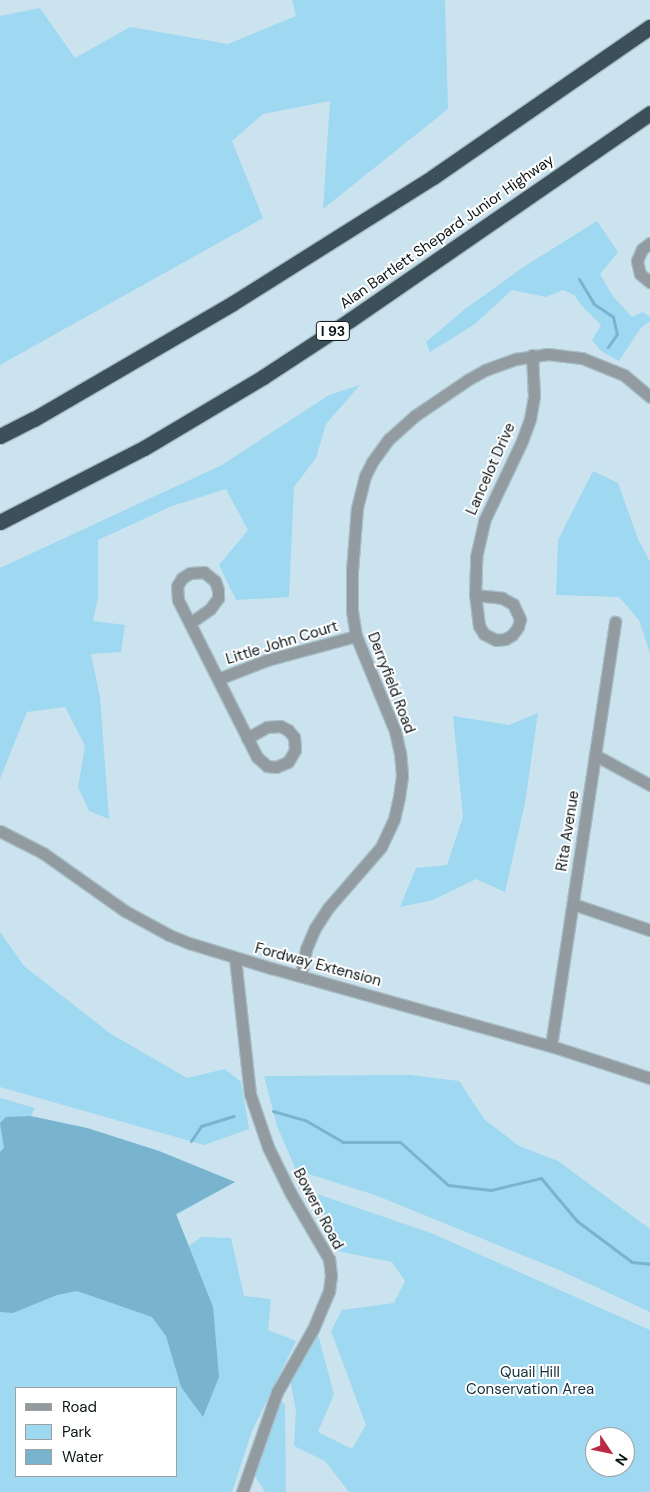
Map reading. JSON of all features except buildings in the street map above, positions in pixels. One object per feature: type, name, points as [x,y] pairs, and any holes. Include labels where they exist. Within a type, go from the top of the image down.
[{"type":"highway","points":[[0,436],[233,303],[433,177],[650,27]]},
{"type":"highway","name":"Alan Bartlett Shepard Junior Highway","points":[[0,522],[137,452],[264,377],[650,113]]},
{"type":"street","points":[[650,243],[642,249],[637,261],[640,274],[650,282]]},
{"type":"street","name":"Derryfield Road","points":[[301,975],[306,949],[315,928],[328,908],[380,847],[394,819],[399,797],[402,775],[395,731],[356,636],[351,596],[357,508],[365,476],[380,450],[416,415],[469,379],[501,364],[532,355],[564,355],[598,363],[624,375],[650,397]]},
{"type":"street","name":"Lancelot Drive","points":[[475,596],[502,598],[513,604],[520,619],[518,627],[512,635],[496,640],[484,634],[478,622],[475,596],[476,557],[484,521],[522,441],[530,419],[534,396],[532,355]]},
{"type":"street","points":[[190,623],[210,609],[218,598],[215,581],[204,572],[190,573],[182,578],[177,586],[178,600],[247,738]]},
{"type":"street","name":"Rita Avenue","points":[[551,1046],[616,622]]},
{"type":"street","name":"Little John Court","points":[[218,679],[267,660],[356,636]]},
{"type":"street","points":[[595,755],[650,785]]},
{"type":"street","name":"Fordway Extension","points":[[0,831],[43,854],[144,922],[182,940],[235,958],[551,1046],[650,1078]]},
{"type":"street","points":[[572,904],[650,930]]},
{"type":"street","name":"Bowers Road","points":[[235,958],[250,1094],[268,1147],[290,1192],[329,1259],[331,1275],[329,1292],[314,1329],[278,1392],[242,1492]]},
{"type":"green space","points":[[292,0],[445,0],[448,109],[323,209],[330,101],[263,114],[232,141],[263,218],[0,365],[0,16],[40,8],[75,58],[130,27],[228,44],[296,16]]},
{"type":"green space","points":[[597,221],[618,252],[600,274],[612,295],[632,317],[643,312],[650,317],[650,321],[640,329],[619,361],[601,351],[592,340],[601,325],[574,295],[563,290],[546,297],[512,290],[475,324],[430,352],[426,342],[465,309],[525,266]]},
{"type":"green space","points":[[360,385],[326,424],[316,458],[294,487],[289,597],[236,600],[219,565],[248,530],[226,489],[172,506],[98,540],[98,598],[93,621],[125,625],[121,652],[91,654],[100,697],[109,819],[89,811],[78,787],[85,746],[65,707],[27,712],[0,779],[0,568],[222,465],[329,395]]},
{"type":"green space","points":[[593,471],[618,483],[638,539],[650,562],[650,653],[639,620],[619,597],[556,595],[558,540]]},
{"type":"green space","points":[[538,713],[525,803],[505,892],[476,879],[433,900],[400,907],[416,868],[447,865],[463,817],[453,716],[509,725]]},
{"type":"green space","points":[[0,932],[24,966],[111,1034],[187,1078],[225,1069],[241,1082],[249,1129],[204,1145],[0,1087]]},
{"type":"green space","points":[[410,1075],[459,1081],[484,1119],[519,1146],[558,1161],[650,1229],[650,1312],[559,1270],[375,1195],[296,1170],[277,1126],[264,1076]]},
{"type":"green space","points":[[0,1098],[35,1108],[31,1116],[87,1128],[159,1151],[235,1182],[176,1215],[189,1246],[201,1237],[231,1238],[244,1296],[271,1299],[268,1330],[296,1341],[252,1431],[232,1492],[0,1492]]},
{"type":"green space","name":"Quail Hill Conservation Area","points":[[317,1194],[431,1233],[650,1330],[650,1492],[349,1492],[325,1461],[294,1446],[296,1411],[290,1380],[317,1331],[334,1394],[318,1432],[352,1449],[366,1425],[331,1331],[342,1310],[394,1303],[405,1281],[392,1262],[337,1251]]},
{"type":"green space","points":[[281,1400],[285,1405],[286,1492],[265,1492],[254,1474]]},
{"type":"water","points":[[30,1116],[87,1128],[159,1151],[235,1182],[176,1214],[213,1307],[219,1377],[203,1417],[181,1387],[166,1336],[152,1317],[77,1291],[57,1295],[13,1313],[0,1312],[0,1152],[4,1148],[0,1123],[6,1117]]},
{"type":"waterway","points":[[579,279],[594,304],[613,317],[617,334],[608,347]]},
{"type":"waterway","points":[[273,1111],[305,1120],[343,1142],[400,1142],[448,1185],[491,1190],[541,1178],[577,1221],[632,1262],[650,1264]]},
{"type":"waterway","points":[[191,1141],[201,1126],[234,1116]]}]
